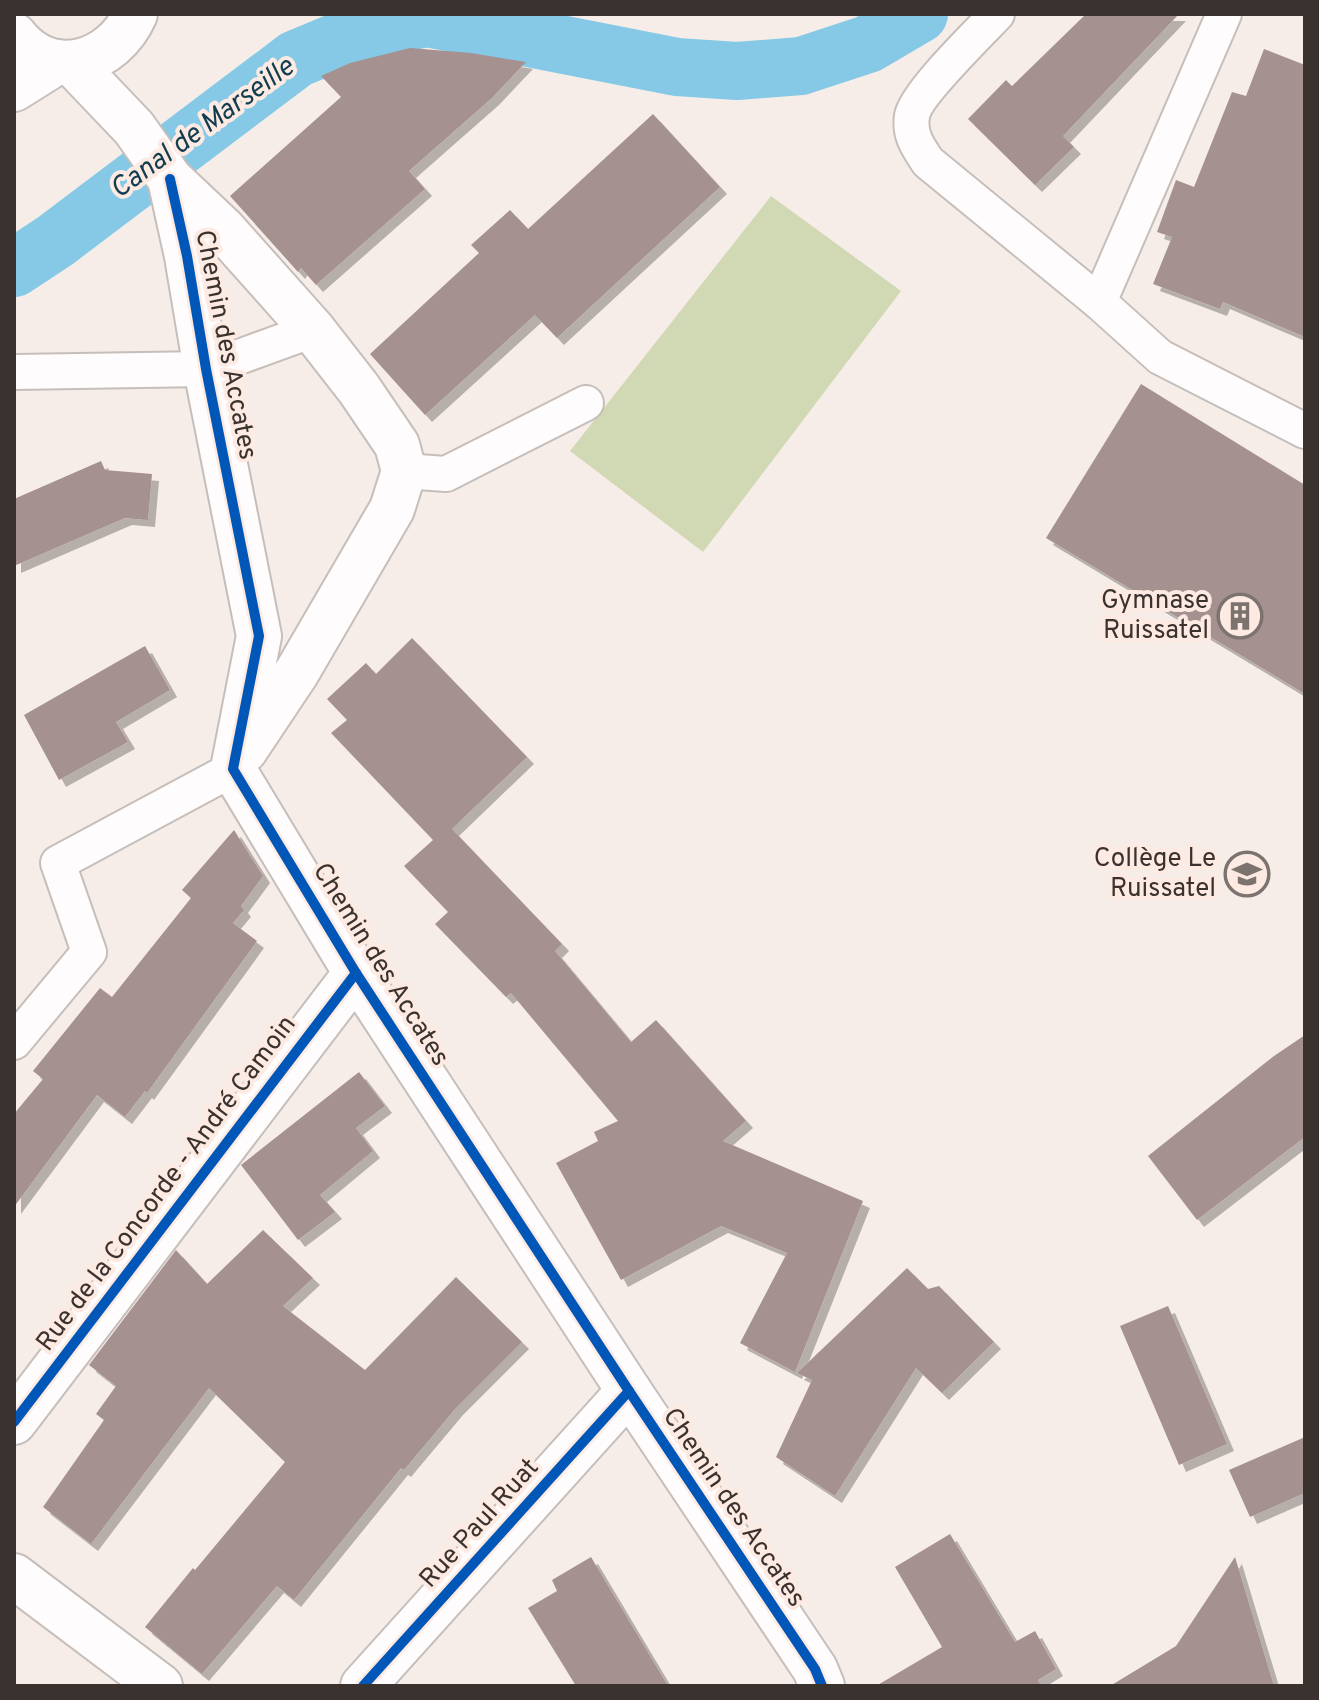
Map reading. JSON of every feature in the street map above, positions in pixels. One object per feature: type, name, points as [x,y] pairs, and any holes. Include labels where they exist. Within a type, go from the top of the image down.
[{"type":"street","points":[[14,89],[65,62],[94,58],[124,30]]},
{"type":"street","name":"Chemin des Accates","points":[[124,30],[134,128]]},
{"type":"street","name":"Chemin des Accates","points":[[14,35],[38,55],[65,62],[134,128],[170,179],[223,229],[313,330],[397,445],[404,471]]},
{"type":"street","name":"Chemin des Accates","points":[[170,179],[259,636],[233,769],[356,973],[815,1669],[822,1686]]},
{"type":"street","points":[[233,769],[297,672],[392,509],[404,471]]},
{"type":"street","name":"Rue de la Concorde - André Camoin","points":[[14,1422],[356,973]]},
{"type":"street","name":"Rue Paul Ruat","points":[[363,1686],[629,1391]]},
{"type":"street","points":[[14,1576],[160,1686]]},
{"type":"lane","points":[[997,14],[937,78],[912,114],[912,139],[928,162],[1099,302],[1160,357],[1305,431]]},
{"type":"lane","points":[[1099,302],[1224,14]]},
{"type":"lane","points":[[14,372],[206,369],[313,330]]},
{"type":"lane","points":[[404,471],[446,474],[586,403]]},
{"type":"lane","points":[[14,1042],[89,952],[58,863],[233,769]]},
{"type":"green space","points":[[771,196],[901,291],[703,552],[570,451]]},
{"type":"building","points":[[1086,14],[1179,14],[1063,136],[1074,147],[1035,185],[968,119],[1006,80],[1012,86]]},
{"type":"building","points":[[410,48],[526,62],[492,98],[409,171],[425,189],[316,285],[301,268],[298,272],[230,196],[341,97],[321,76],[350,63]]},
{"type":"building","points":[[1264,49],[1305,65],[1305,337],[1223,302],[1220,309],[1153,284],[1172,237],[1157,232],[1176,180],[1194,187],[1232,92],[1246,96]]},
{"type":"building","points":[[653,114],[720,187],[557,338],[535,315],[425,415],[370,354],[479,253],[471,245],[510,210],[528,229]]},
{"type":"building","name":"Gymnase Ruissatel","points":[[1141,384],[1305,485],[1305,694],[1046,538]]},
{"type":"building","points":[[101,461],[105,470],[152,474],[148,520],[125,518],[14,566],[14,499]]},
{"type":"building","points":[[412,638],[527,757],[452,829],[562,944],[555,951],[631,1042],[656,1020],[746,1121],[723,1141],[863,1201],[795,1372],[740,1343],[787,1253],[721,1226],[621,1280],[556,1163],[598,1141],[594,1132],[618,1121],[511,993],[506,997],[435,924],[448,912],[404,866],[433,840],[331,733],[347,720],[327,699],[366,663],[376,674]]},
{"type":"building","points":[[145,646],[170,690],[116,722],[128,742],[59,780],[24,715]]},
{"type":"building","points":[[234,830],[263,876],[241,906],[244,910],[233,923],[257,941],[147,1093],[145,1091],[125,1117],[97,1095],[14,1207],[14,1114],[43,1079],[33,1071],[100,988],[112,997],[191,898],[182,890]]},
{"type":"building","points":[[1305,1035],[1305,1137],[1197,1220],[1148,1156]]},
{"type":"building","points":[[359,1072],[385,1106],[356,1128],[373,1151],[320,1195],[335,1212],[298,1240],[241,1165]]},
{"type":"building","points":[[263,1230],[313,1278],[283,1306],[365,1370],[456,1277],[522,1342],[456,1408],[404,1470],[401,1468],[294,1600],[277,1586],[202,1674],[145,1627],[285,1462],[209,1388],[91,1544],[43,1507],[104,1420],[96,1414],[116,1386],[89,1365],[176,1250],[207,1284]]},
{"type":"building","points":[[907,1268],[928,1289],[939,1286],[994,1342],[942,1393],[916,1368],[835,1496],[776,1457],[812,1380],[797,1373]]},
{"type":"building","points":[[1168,1306],[1227,1444],[1179,1465],[1120,1326]]},
{"type":"building","points":[[1305,1437],[1305,1493],[1250,1517],[1229,1470]]},
{"type":"building","points":[[950,1534],[1015,1642],[1035,1631],[1056,1669],[1038,1680],[1041,1686],[876,1686],[942,1647],[895,1567]]},
{"type":"building","points":[[591,1557],[668,1686],[576,1686],[528,1608],[557,1591],[552,1580]]},
{"type":"building","points":[[1235,1557],[1274,1686],[1110,1686],[1176,1646]]},
{"type":"waterway","name":"Canal de Marseille","points":[[14,268],[55,241],[296,59],[361,32],[427,18],[677,67],[737,71],[801,66],[868,44],[919,14]]},
{"type":"cycle path","points":[[170,179],[259,636],[233,769],[356,973],[815,1669],[822,1686]]},
{"type":"cycle path","points":[[14,1422],[356,973]]},
{"type":"cycle path","points":[[363,1686],[629,1391]]},
{"type":"place","name":"Gymnase Ruissatel","points":[[1240,616]]},
{"type":"place","name":"Collège Le Ruissatel","points":[[1247,874]]}]
